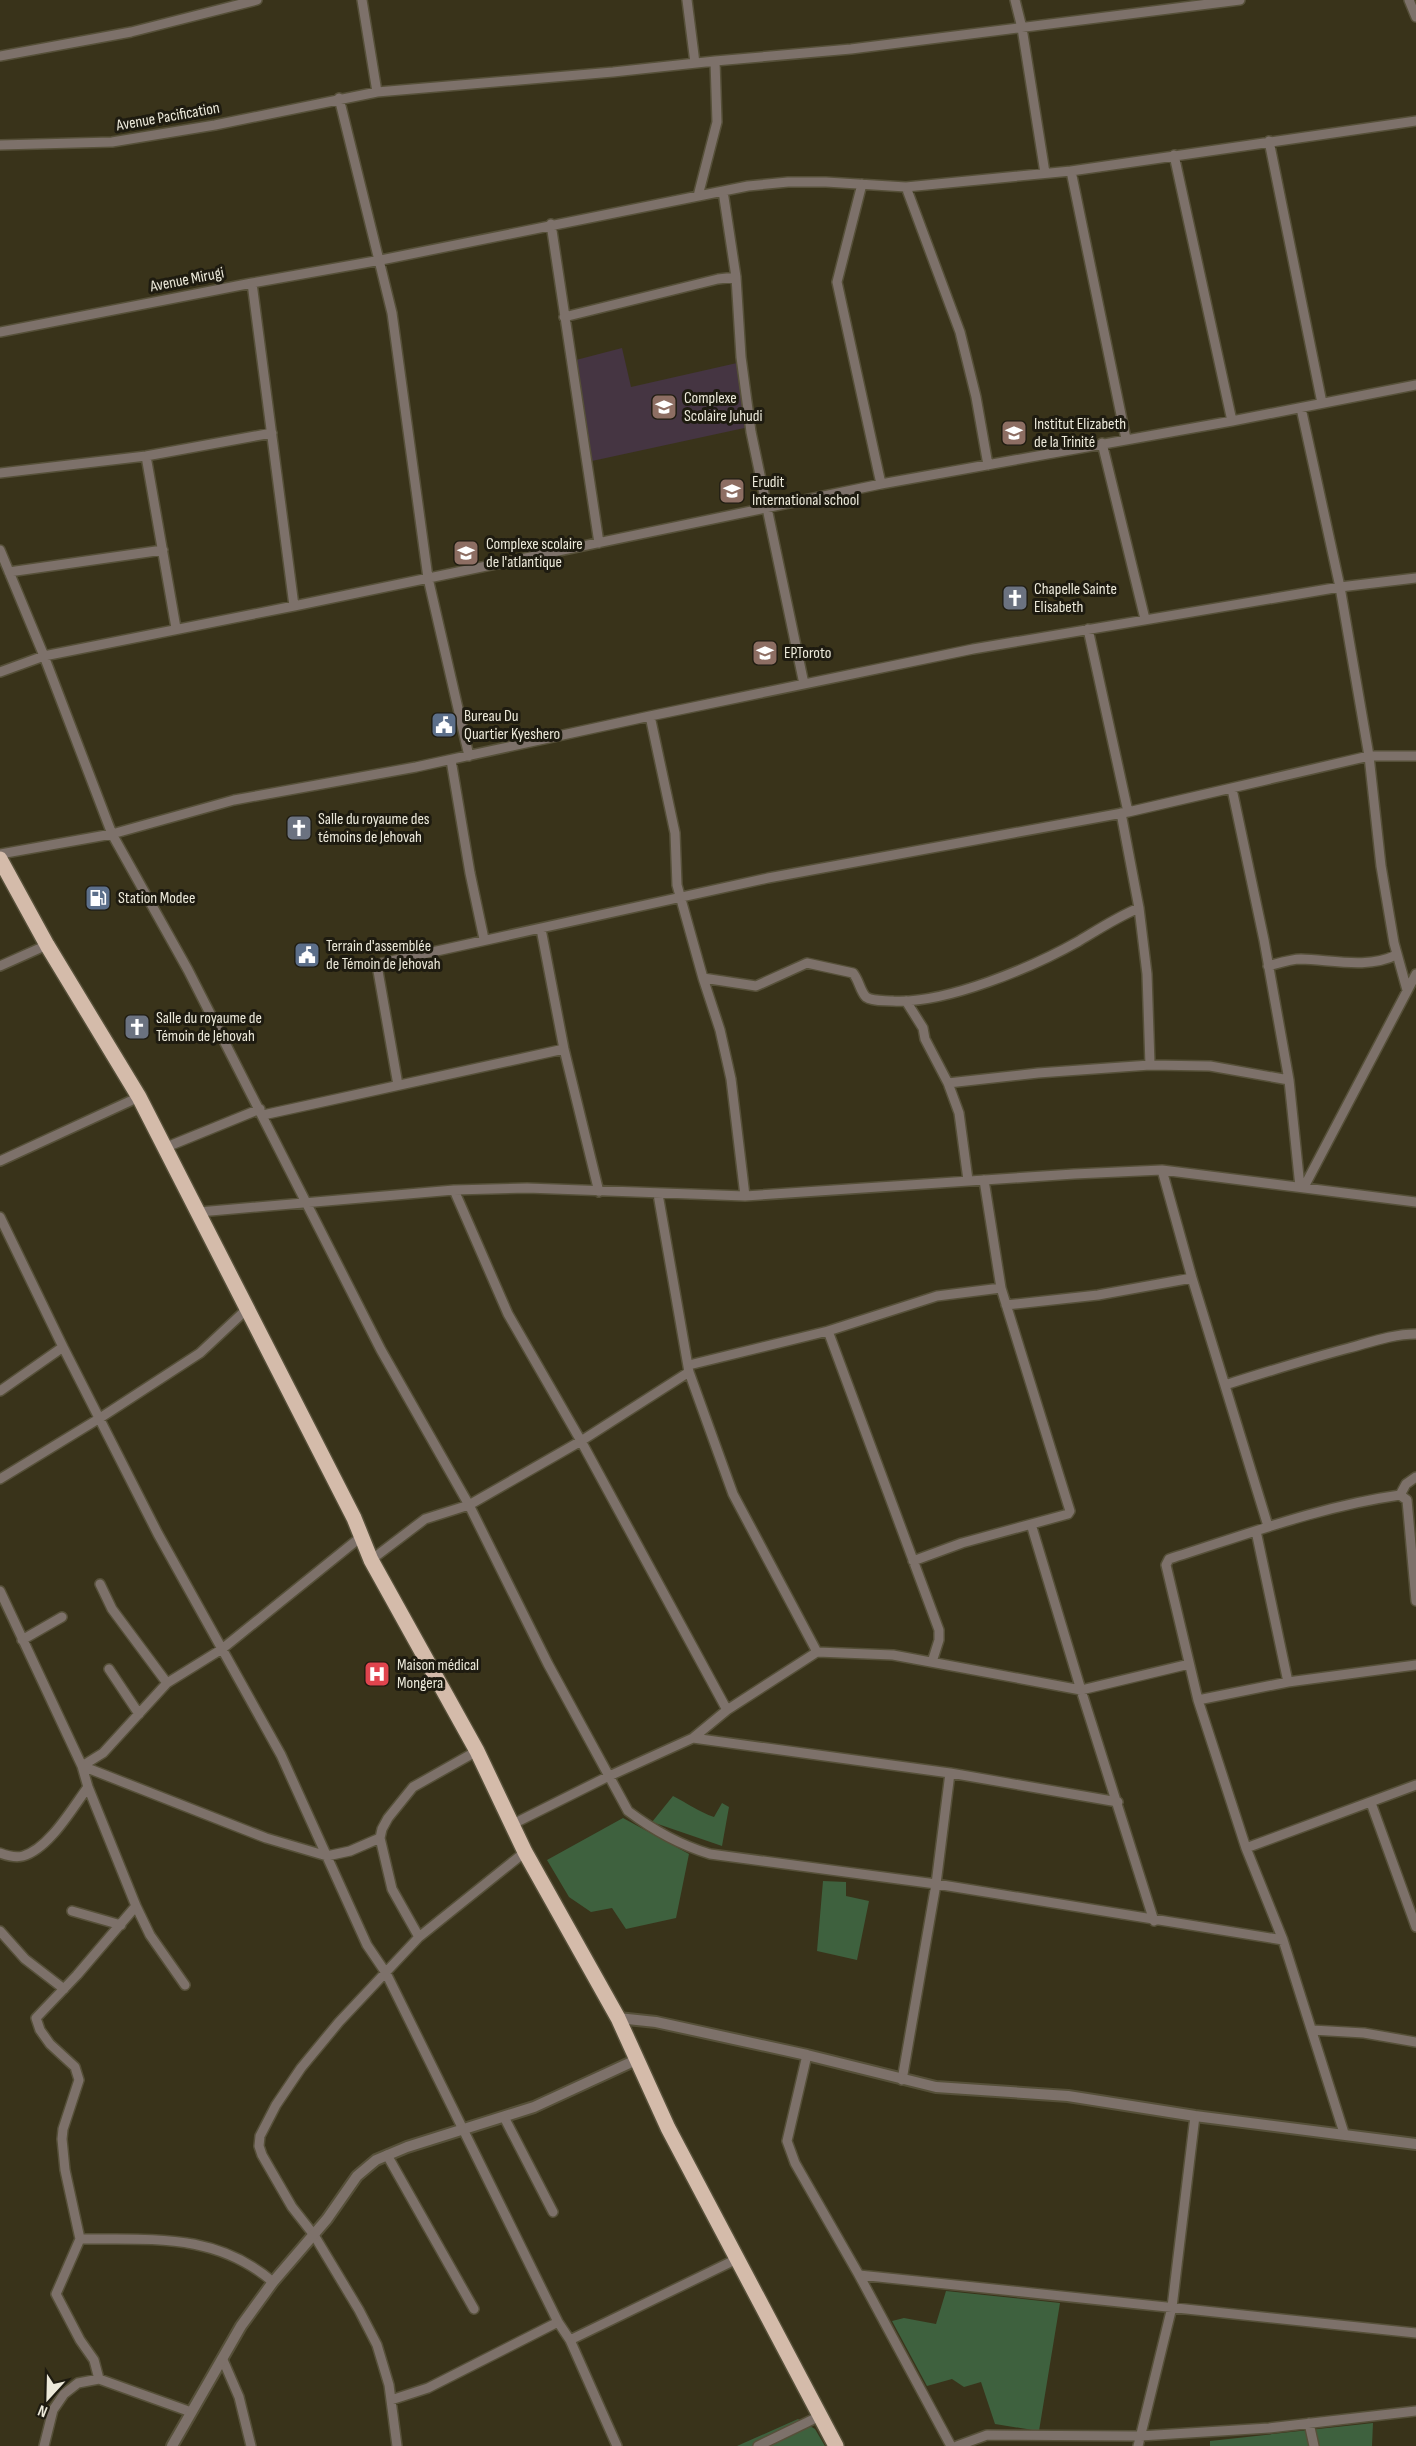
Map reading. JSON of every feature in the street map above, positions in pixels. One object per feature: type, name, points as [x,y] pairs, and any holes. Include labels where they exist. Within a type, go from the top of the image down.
[{"type":"highway","points":[[0,857],[47,945],[139,1097],[248,1308],[372,1560],[477,1751],[525,1852],[618,2018],[668,2128],[739,2258],[836,2446]]},
{"type":"street","points":[[0,56],[131,32],[257,0]]},
{"type":"street","points":[[362,0],[377,92]]},
{"type":"street","points":[[687,0],[695,63]]},
{"type":"street","points":[[1015,0],[1022,28],[1045,173]]},
{"type":"street","name":"Avenue Pacification","points":[[0,145],[112,142],[215,125],[377,92],[851,50],[1240,0]]},
{"type":"street","points":[[1409,0],[1416,17]]},
{"type":"street","points":[[698,196],[717,122],[715,61]]},
{"type":"street","points":[[339,98],[362,195],[381,260],[392,313],[428,578],[469,756]]},
{"type":"street","name":"Avenue Mirugi","points":[[0,332],[381,260],[723,191],[788,182],[906,186],[1071,171],[1416,121]]},
{"type":"street","points":[[1269,141],[1322,403]]},
{"type":"street","points":[[1174,155],[1232,421]]},
{"type":"street","points":[[1071,171],[1126,439]]},
{"type":"street","points":[[862,184],[837,282],[881,484]]},
{"type":"street","points":[[906,186],[960,332],[976,397],[988,465]]},
{"type":"street","points":[[723,191],[736,277],[741,357],[751,432],[804,684]]},
{"type":"street","points":[[551,224],[599,543]]},
{"type":"street","points":[[564,317],[718,279],[736,277]]},
{"type":"street","points":[[252,283],[294,606]]},
{"type":"street","points":[[0,672],[44,656],[881,484],[1232,421],[1416,384]]},
{"type":"street","points":[[1301,408],[1340,587],[1368,756],[1381,866],[1396,956],[1407,990]]},
{"type":"street","points":[[0,473],[146,456],[272,433]]},
{"type":"street","points":[[1102,443],[1145,619]]},
{"type":"street","points":[[146,456],[176,628]]},
{"type":"street","points":[[0,550],[44,656],[112,834],[188,970],[381,1350],[469,1505],[548,1664],[607,1777],[628,1811],[645,1824],[687,1847],[710,1854],[936,1884],[1283,1940]]},
{"type":"street","points":[[9,572],[163,550]]},
{"type":"street","points":[[0,857],[112,834],[234,800],[451,760],[973,649],[1340,587],[1416,578]]},
{"type":"street","points":[[1088,629],[1124,813],[1139,908],[1148,974],[1150,1065]]},
{"type":"street","points":[[650,716],[675,833],[677,885],[720,1030],[731,1079],[745,1196]]},
{"type":"street","points":[[398,1085],[379,967],[382,963],[768,878],[1124,813],[1368,756],[1416,756]]},
{"type":"street","points":[[451,760],[470,873],[484,939]]},
{"type":"street","points":[[1232,789],[1289,1080],[1302,1187]]},
{"type":"street","points":[[703,978],[756,986],[807,963],[853,973],[863,993],[869,998],[906,1001],[956,994],[1077,942],[1119,916],[1139,908]]},
{"type":"street","points":[[540,929],[564,1049],[599,1192]]},
{"type":"street","points":[[0,966],[47,945]]},
{"type":"street","points":[[1268,966],[1299,959],[1352,963],[1387,960],[1396,956]]},
{"type":"street","points":[[1302,1187],[1416,974]]},
{"type":"street","points":[[906,1001],[923,1028],[962,1121],[968,1180]]},
{"type":"street","points":[[164,1148],[261,1112],[564,1049]]},
{"type":"street","points":[[948,1083],[1038,1073],[1150,1065],[1210,1066],[1289,1080]]},
{"type":"street","points":[[0,1161],[139,1097]]},
{"type":"street","points":[[1162,1170],[1192,1278],[1268,1526]]},
{"type":"street","points":[[199,1212],[454,1190],[527,1188],[745,1196],[968,1180],[1162,1170],[1416,1202]]},
{"type":"street","points":[[913,1561],[962,1543],[1068,1514],[1070,1510],[1001,1288],[984,1180]]},
{"type":"street","points":[[454,1190],[508,1314],[581,1441],[727,1710]]},
{"type":"street","points":[[658,1194],[689,1369],[733,1494],[817,1652]]},
{"type":"street","points":[[0,1217],[158,1534],[281,1755],[367,1945],[386,1973],[462,2131],[558,2322],[570,2340],[617,2446]]},
{"type":"street","points":[[1006,1305],[1098,1295],[1192,1278]]},
{"type":"street","points":[[372,1560],[432,1515],[469,1505],[581,1441],[689,1369],[828,1331],[937,1296],[1001,1288]]},
{"type":"street","points":[[0,1479],[200,1353],[248,1308]]},
{"type":"street","points":[[828,1331],[939,1630],[939,1640],[932,1662]]},
{"type":"street","points":[[1225,1385],[1364,1343],[1404,1334],[1416,1334]]},
{"type":"street","points":[[0,1390],[63,1347]]},
{"type":"street","points":[[1400,1495],[1406,1484],[1416,1477]]},
{"type":"street","points":[[1344,2133],[1283,1940],[1246,1848],[1198,1700],[1166,1569],[1167,1562],[1268,1526],[1363,1501],[1400,1495],[1407,1500],[1416,1598]]},
{"type":"street","points":[[1031,1524],[1154,1921]]},
{"type":"street","points":[[1256,1531],[1288,1683]]},
{"type":"street","points":[[82,1766],[103,1753],[167,1683],[222,1648],[362,1536]]},
{"type":"street","points":[[100,1584],[112,1609],[167,1683]]},
{"type":"street","points":[[0,1591],[82,1766],[88,1786],[150,1935],[185,1985]]},
{"type":"street","points":[[22,1640],[62,1617]]},
{"type":"street","points":[[513,1824],[607,1777],[693,1738],[727,1710],[817,1652],[872,1652],[1081,1690],[1189,1664]]},
{"type":"street","points":[[1198,1700],[1288,1683],[1416,1665]]},
{"type":"street","points":[[109,1669],[139,1713]]},
{"type":"street","points":[[693,1738],[950,1773],[1118,1802]]},
{"type":"street","points":[[419,1937],[392,1889],[380,1838],[387,1818],[413,1788],[477,1751]]},
{"type":"street","points":[[82,1766],[266,1838],[327,1856],[350,1851],[380,1838]]},
{"type":"street","points":[[902,2080],[936,1884],[950,1773]]},
{"type":"street","points":[[1246,1848],[1416,1785]]},
{"type":"street","points":[[0,1853],[13,1857],[24,1856],[40,1848],[88,1786]]},
{"type":"street","points":[[1371,1803],[1416,1927]]},
{"type":"street","points":[[397,2446],[389,2385],[377,2345],[314,2235],[292,2207],[262,2155],[260,2136],[276,2105],[301,2068],[339,2022],[419,1937],[525,1852]]},
{"type":"street","points":[[99,2379],[94,2360],[80,2340],[56,2294],[80,2239],[65,2170],[62,2139],[63,2129],[79,2080],[75,2067],[50,2044],[40,2030],[36,2018],[136,1905]]},
{"type":"street","points":[[72,1911],[121,1924]]},
{"type":"street","points":[[0,1930],[25,1959],[64,1989]]},
{"type":"street","points":[[618,2018],[656,2022],[807,2055],[902,2080],[958,2089],[1068,2096],[1195,2116],[1344,2133],[1416,2144]]},
{"type":"street","points":[[1312,2030],[1364,2033],[1416,2042]]},
{"type":"street","points":[[807,2055],[787,2141],[795,2163],[859,2274],[951,2446]]},
{"type":"street","points":[[172,2446],[241,2326],[273,2282],[314,2235],[357,2176],[376,2160],[534,2107],[636,2060]]},
{"type":"street","points":[[1139,2441],[1172,2307],[1195,2116]]},
{"type":"street","points":[[504,2117],[552,2212]]},
{"type":"street","points":[[387,2155],[474,2309]]},
{"type":"street","points":[[80,2239],[160,2239],[210,2247],[237,2256],[273,2282]]},
{"type":"street","points":[[570,2340],[739,2258]]},
{"type":"street","points":[[859,2274],[1416,2333]]},
{"type":"street","points":[[391,2400],[428,2388],[558,2322]]},
{"type":"street","points":[[223,2360],[238,2397],[251,2446]]},
{"type":"street","points":[[44,2446],[53,2410],[64,2394],[78,2383],[99,2379],[191,2412]]},
{"type":"street","points":[[957,2446],[987,2435],[1139,2441],[1416,2411]]},
{"type":"street","points":[[758,2446],[820,2416]]},
{"type":"street","points":[[1309,2423],[1314,2446]]},
{"type":"shaded area","name":"Complexe Scolaire Juhudi","points":[[622,348],[631,387],[737,363],[749,427],[592,461],[576,360]]},
{"type":"green space","points":[[673,1796],[714,1817],[722,1803],[729,1807],[722,1846],[652,1822]]},
{"type":"green space","points":[[623,1818],[689,1854],[676,1918],[626,1929],[612,1908],[591,1912],[569,1897],[547,1860]]},
{"type":"green space","points":[[823,1881],[846,1882],[846,1896],[869,1901],[857,1960],[817,1951]]},
{"type":"green space","points":[[946,2291],[1060,2303],[1039,2431],[995,2424],[981,2382],[964,2387],[952,2379],[927,2386],[892,2321],[904,2318],[936,2324]]},
{"type":"green space","points":[[798,2419],[815,2429],[825,2446],[737,2446]]},
{"type":"green space","points":[[1373,2423],[1372,2446],[1210,2446],[1210,2441]]},
{"type":"place","name":"Complexe Scolaire Juhudi","points":[[664,407]]},
{"type":"place","name":"Institut Elizabeth de la Trinité","points":[[1014,433]]},
{"type":"place","name":"Erudit International school","points":[[732,491]]},
{"type":"place","name":"Complexe scolaire de l'atlantique","points":[[466,553]]},
{"type":"place","name":"Chapelle Sainte Elisabeth","points":[[1015,598]]},
{"type":"place","name":"EP.Toroto","points":[[765,653]]},
{"type":"place","name":"Bureau Du Quartier Kyeshero","points":[[444,725]]},
{"type":"place","name":"Salle du royaume des témoins de Jehovah","points":[[299,828]]},
{"type":"place","name":"Station Modee","points":[[98,898]]},
{"type":"place","name":"Terrain d'assemblée de Témoin de Jehovah","points":[[307,955]]},
{"type":"place","name":"Salle du royaume de Témoin de Jehovah","points":[[137,1027]]},
{"type":"place","name":"Maison médical Mongera","points":[[377,1674]]}]
